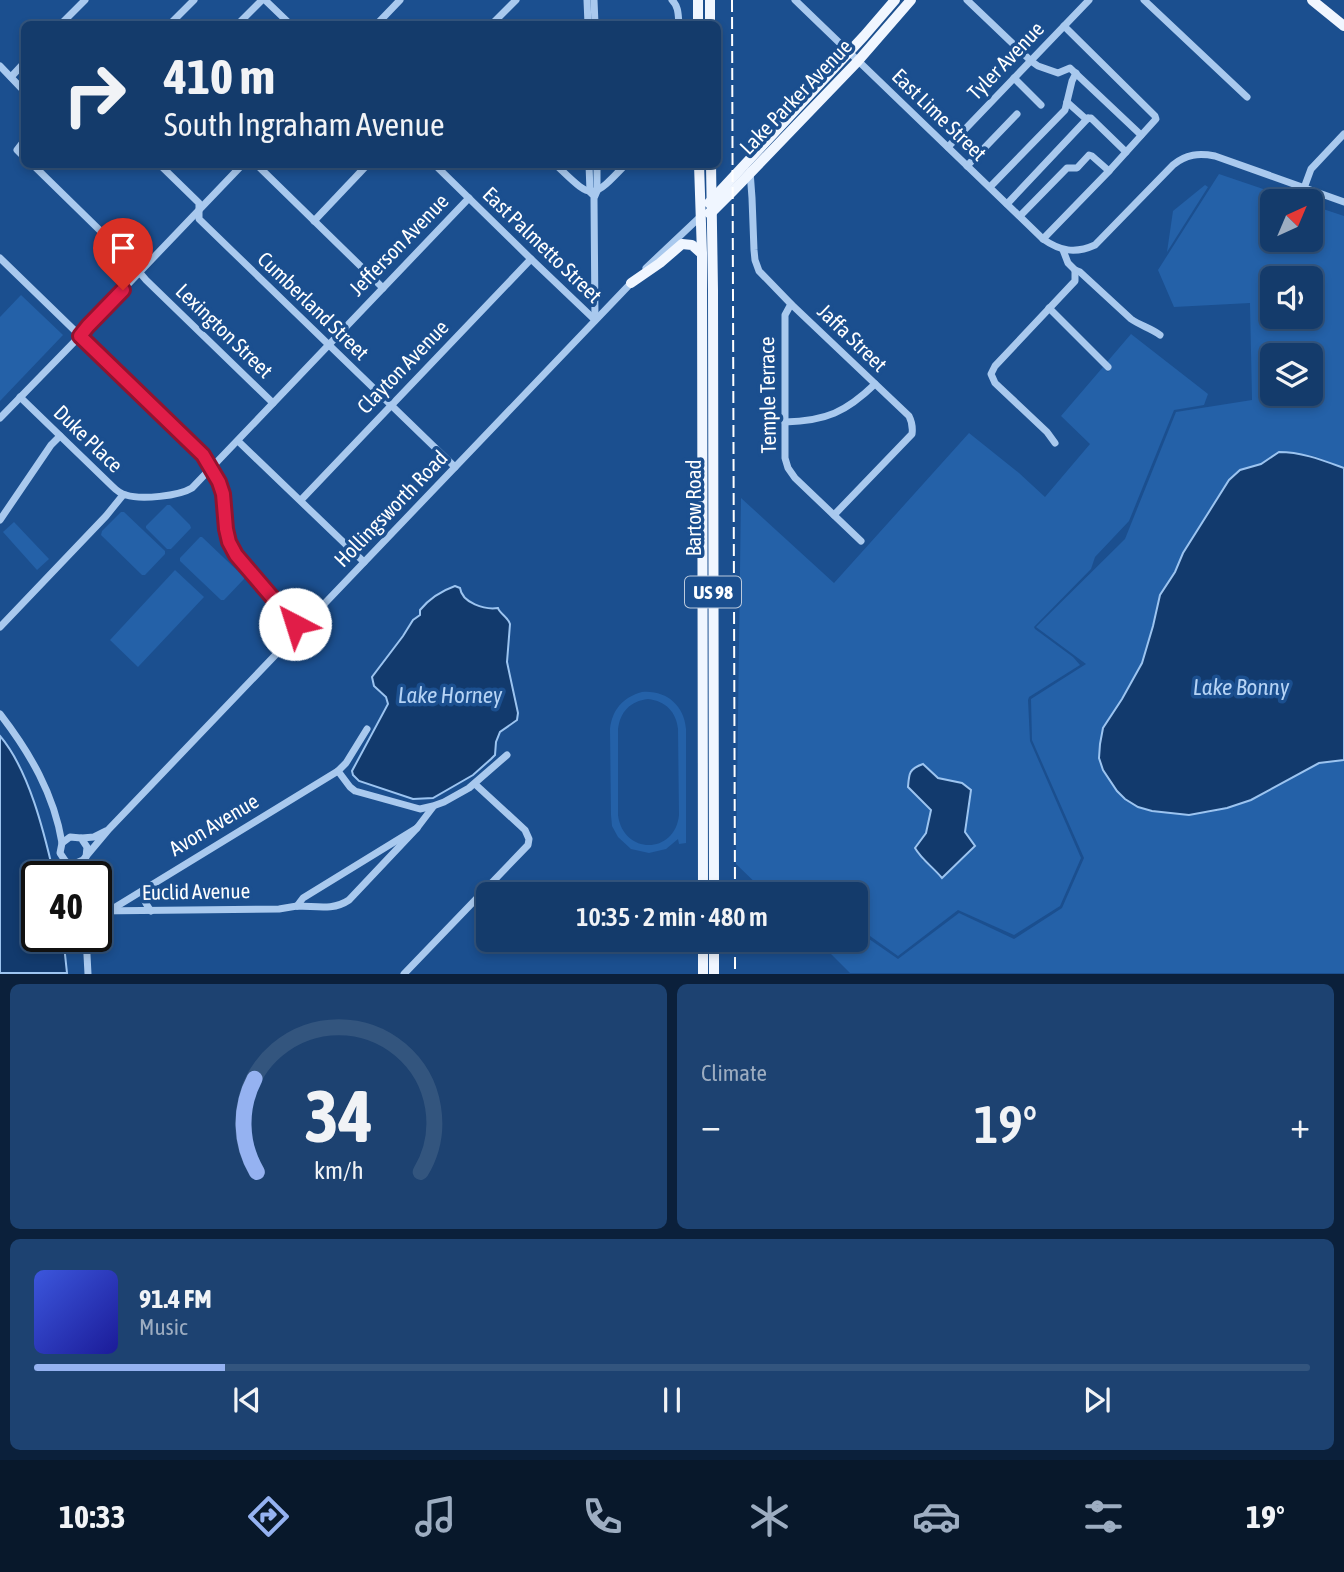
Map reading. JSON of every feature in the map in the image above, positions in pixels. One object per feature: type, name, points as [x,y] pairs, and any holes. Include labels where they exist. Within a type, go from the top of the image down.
[{"type":"main road","points":[[698,0],[698,21]]},
{"type":"main road","points":[[710,0],[710,21]]},
{"type":"main road","name":"Lake Parker Avenue","points":[[701,215],[711,200],[895,0]]},
{"type":"main road","name":"Lake Parker Avenue","points":[[712,212],[858,61],[911,0]]},
{"type":"main road","points":[[1312,0],[1344,26]]},
{"type":"main road","points":[[1321,0],[1334,17]]},
{"type":"main road","name":"Bartow Road","points":[[699,168],[714,882]]},
{"type":"main road","name":"Bartow Road","points":[[703,882],[711,168]]},
{"type":"main road","points":[[701,215],[712,212]]},
{"type":"main road","points":[[631,283],[682,244],[692,245],[702,254]]},
{"type":"main road","points":[[703,952],[703,974]]},
{"type":"main road","points":[[714,952],[714,974]]},
{"type":"street","points":[[64,21],[85,0]]},
{"type":"street","points":[[173,21],[194,0]]},
{"type":"street","points":[[241,21],[263,0],[287,21]]},
{"type":"street","points":[[495,21],[516,0]]},
{"type":"street","points":[[587,0],[590,19]]},
{"type":"street","points":[[590,19],[594,0]]},
{"type":"street","name":"East Lime Street","points":[[795,0],[1043,239],[1063,250]]},
{"type":"street","points":[[967,0],[1038,66],[1058,73],[1070,68],[1141,135]]},
{"type":"street","name":"Tyler Avenue","points":[[948,147],[1089,0]]},
{"type":"street","points":[[1144,0],[1247,96]]},
{"type":"street","points":[[379,21],[394,2]]},
{"type":"street","points":[[1043,239],[1156,118],[1064,26]]},
{"type":"street","points":[[10,77],[21,66]]},
{"type":"street","points":[[0,68],[21,88]]},
{"type":"street","points":[[990,187],[1065,110],[1076,73]]},
{"type":"street","points":[[1014,78],[1041,105]]},
{"type":"street","points":[[1068,102],[1086,119],[1091,118],[1126,152]]},
{"type":"street","points":[[967,166],[1017,114]]},
{"type":"street","points":[[1007,204],[1088,118]]},
{"type":"street","points":[[1304,188],[1311,169],[1344,134]]},
{"type":"street","points":[[1160,335],[1131,319],[1075,270],[1068,263],[1063,250],[1074,251],[1095,245],[1175,163],[1193,154],[1216,156],[1344,202]]},
{"type":"street","points":[[1020,216],[1068,168],[1077,167],[1089,155],[1109,171]]},
{"type":"street","name":"Jaffa Street","points":[[749,160],[755,260],[760,271],[909,416],[913,428],[912,434],[834,515]]},
{"type":"street","name":"Lexington Street","points":[[36,168],[273,403]]},
{"type":"street","name":"Cumberland Street","points":[[163,168],[199,203],[199,219],[455,467]]},
{"type":"street","points":[[0,418],[239,168]]},
{"type":"street","points":[[260,168],[383,288]]},
{"type":"street","points":[[314,221],[364,168]]},
{"type":"street","name":"East Palmetto Street","points":[[439,168],[595,320]]},
{"type":"street","points":[[559,168],[583,190],[594,194]]},
{"type":"street","points":[[590,168],[594,194]]},
{"type":"street","points":[[595,320],[594,194],[597,168]]},
{"type":"street","points":[[594,194],[607,185],[622,168]]},
{"type":"street","name":"Jefferson Avenue","points":[[211,468],[469,198]]},
{"type":"street","name":"Hollingsworth Road","points":[[85,859],[109,829],[299,629],[595,320],[701,215]]},
{"type":"street","points":[[0,258],[203,455],[223,494],[226,529],[236,555],[299,629]]},
{"type":"street","name":"Clayton Avenue","points":[[300,500],[531,260]]},
{"type":"street","points":[[1055,443],[1047,432],[995,383],[991,374],[995,366],[1075,281],[1075,270]]},
{"type":"street","name":"Temple Terrace","points":[[791,304],[785,315],[785,458],[795,478],[861,541]]},
{"type":"street","points":[[1049,308],[1108,367]]},
{"type":"street","points":[[785,422],[834,415],[855,403],[875,384]]},
{"type":"street","name":"Duke Place","points":[[20,397],[123,495],[137,497],[179,494],[192,488],[211,468]]},
{"type":"street","points":[[0,520],[60,436]]},
{"type":"street","points":[[238,440],[364,562]]},
{"type":"street","points":[[0,627],[123,495]]},
{"type":"street","points":[[0,714],[26,749],[64,829],[87,847],[85,859],[82,861]]},
{"type":"street","points":[[367,729],[338,771],[355,790],[420,808],[444,803],[475,783],[507,755]]},
{"type":"street","name":"Avon Avenue","points":[[112,909],[338,771]]},
{"type":"street","points":[[404,974],[528,845],[529,839],[525,830],[475,783]]},
{"type":"street","name":"Euclid Avenue","points":[[112,911],[279,909],[297,906],[332,907],[343,904],[418,828],[433,806]]},
{"type":"street","points":[[55,813],[62,843],[60,853],[66,861]]},
{"type":"street","name":"Euclid Avenue","points":[[297,906],[303,898],[418,828]]},
{"type":"street","name":"Hollingsworth Road","points":[[77,837],[94,838],[109,829]]},
{"type":"street","points":[[62,843],[67,838],[77,837]]},
{"type":"street","points":[[145,888],[143,895],[150,911]]},
{"type":"street","points":[[87,952],[88,974]]},
{"type":"shaded area","points":[[1219,174],[1263,189],[1260,189],[1260,252],[1323,252],[1323,209],[1344,216],[1344,468],[1314,456],[1279,452],[1261,464],[1240,470],[1183,553],[1175,572],[1160,595],[1142,663],[1103,728],[1099,757],[1103,770],[1117,791],[1138,807],[1207,813],[1251,800],[1319,763],[1344,760],[1344,973],[850,973],[829,952],[868,952],[868,938],[898,959],[959,913],[1014,939],[1062,908],[1084,858],[1032,740],[1031,699],[1086,664],[1036,627],[1125,539],[1176,412],[1252,400],[1250,303],[1174,307],[1158,270]]},
{"type":"shaded area","points":[[1205,185],[1208,187],[1167,252],[1173,211]]},
{"type":"shaded area","points":[[21,295],[63,335],[0,401],[0,317]]},
{"type":"shaded area","points":[[1131,334],[1208,394],[1204,405],[1174,410],[1129,521],[1095,557],[1091,569],[1034,627],[1080,665],[1028,700],[1030,741],[1081,858],[1060,906],[1014,935],[958,910],[898,956],[868,935],[868,882],[755,882],[736,864],[741,498],[834,583],[969,433],[1045,497],[1090,444],[1061,416],[1103,367],[1108,372],[1112,367],[1107,362]],"holes":[[[938,778],[971,790],[965,832],[971,840],[934,868],[922,860],[931,810],[908,787]]]},
{"type":"shaded area","points":[[167,505],[191,528],[171,549],[167,549],[146,528]]},
{"type":"shaded area","points":[[121,512],[165,551],[145,575],[101,535]]},
{"type":"shaded area","points":[[14,522],[49,559],[37,570],[3,532]]},
{"type":"shaded area","points":[[200,537],[244,577],[224,600],[180,561]]},
{"type":"shaded area","points":[[175,570],[204,597],[138,667],[110,640]]},
{"type":"shaded area","points":[[642,692],[666,696],[678,706],[686,729],[686,843],[679,844],[678,839],[666,849],[649,853],[631,849],[618,837],[612,826],[611,815],[611,722],[620,705],[629,697]],"holes":[[[648,699],[669,708],[677,723],[679,815],[675,828],[668,837],[649,845],[629,838],[618,815],[618,729],[621,717],[631,705]]]},
{"type":"water","name":"Lake Bonny","points":[[1279,452],[1304,455],[1344,468],[1344,760],[1319,763],[1251,800],[1227,808],[1189,815],[1138,807],[1117,791],[1103,770],[1099,758],[1103,728],[1142,663],[1160,595],[1229,480],[1240,470],[1261,464]]},
{"type":"water","name":"Lake Horney","points":[[455,586],[460,588],[469,601],[487,608],[498,608],[510,624],[507,662],[518,713],[517,720],[500,732],[495,755],[491,759],[473,775],[433,798],[413,799],[359,781],[352,771],[388,704],[386,697],[374,686],[372,677],[413,620],[420,615],[420,610],[436,596]]},
{"type":"water","points":[[0,736],[27,784],[50,861],[21,861],[21,952],[65,952],[67,973],[0,973]]},
{"type":"water","points":[[923,764],[938,778],[962,783],[971,790],[965,832],[975,846],[942,878],[915,848],[926,833],[931,810],[908,787],[908,782],[912,770]]},
{"type":"railway","points":[[732,0],[735,882]]},
{"type":"railway","points":[[735,952],[735,974]]},
{"type":"route","points":[[123,290],[80,336],[203,455],[223,494],[226,529],[236,555],[295,624]]}]
